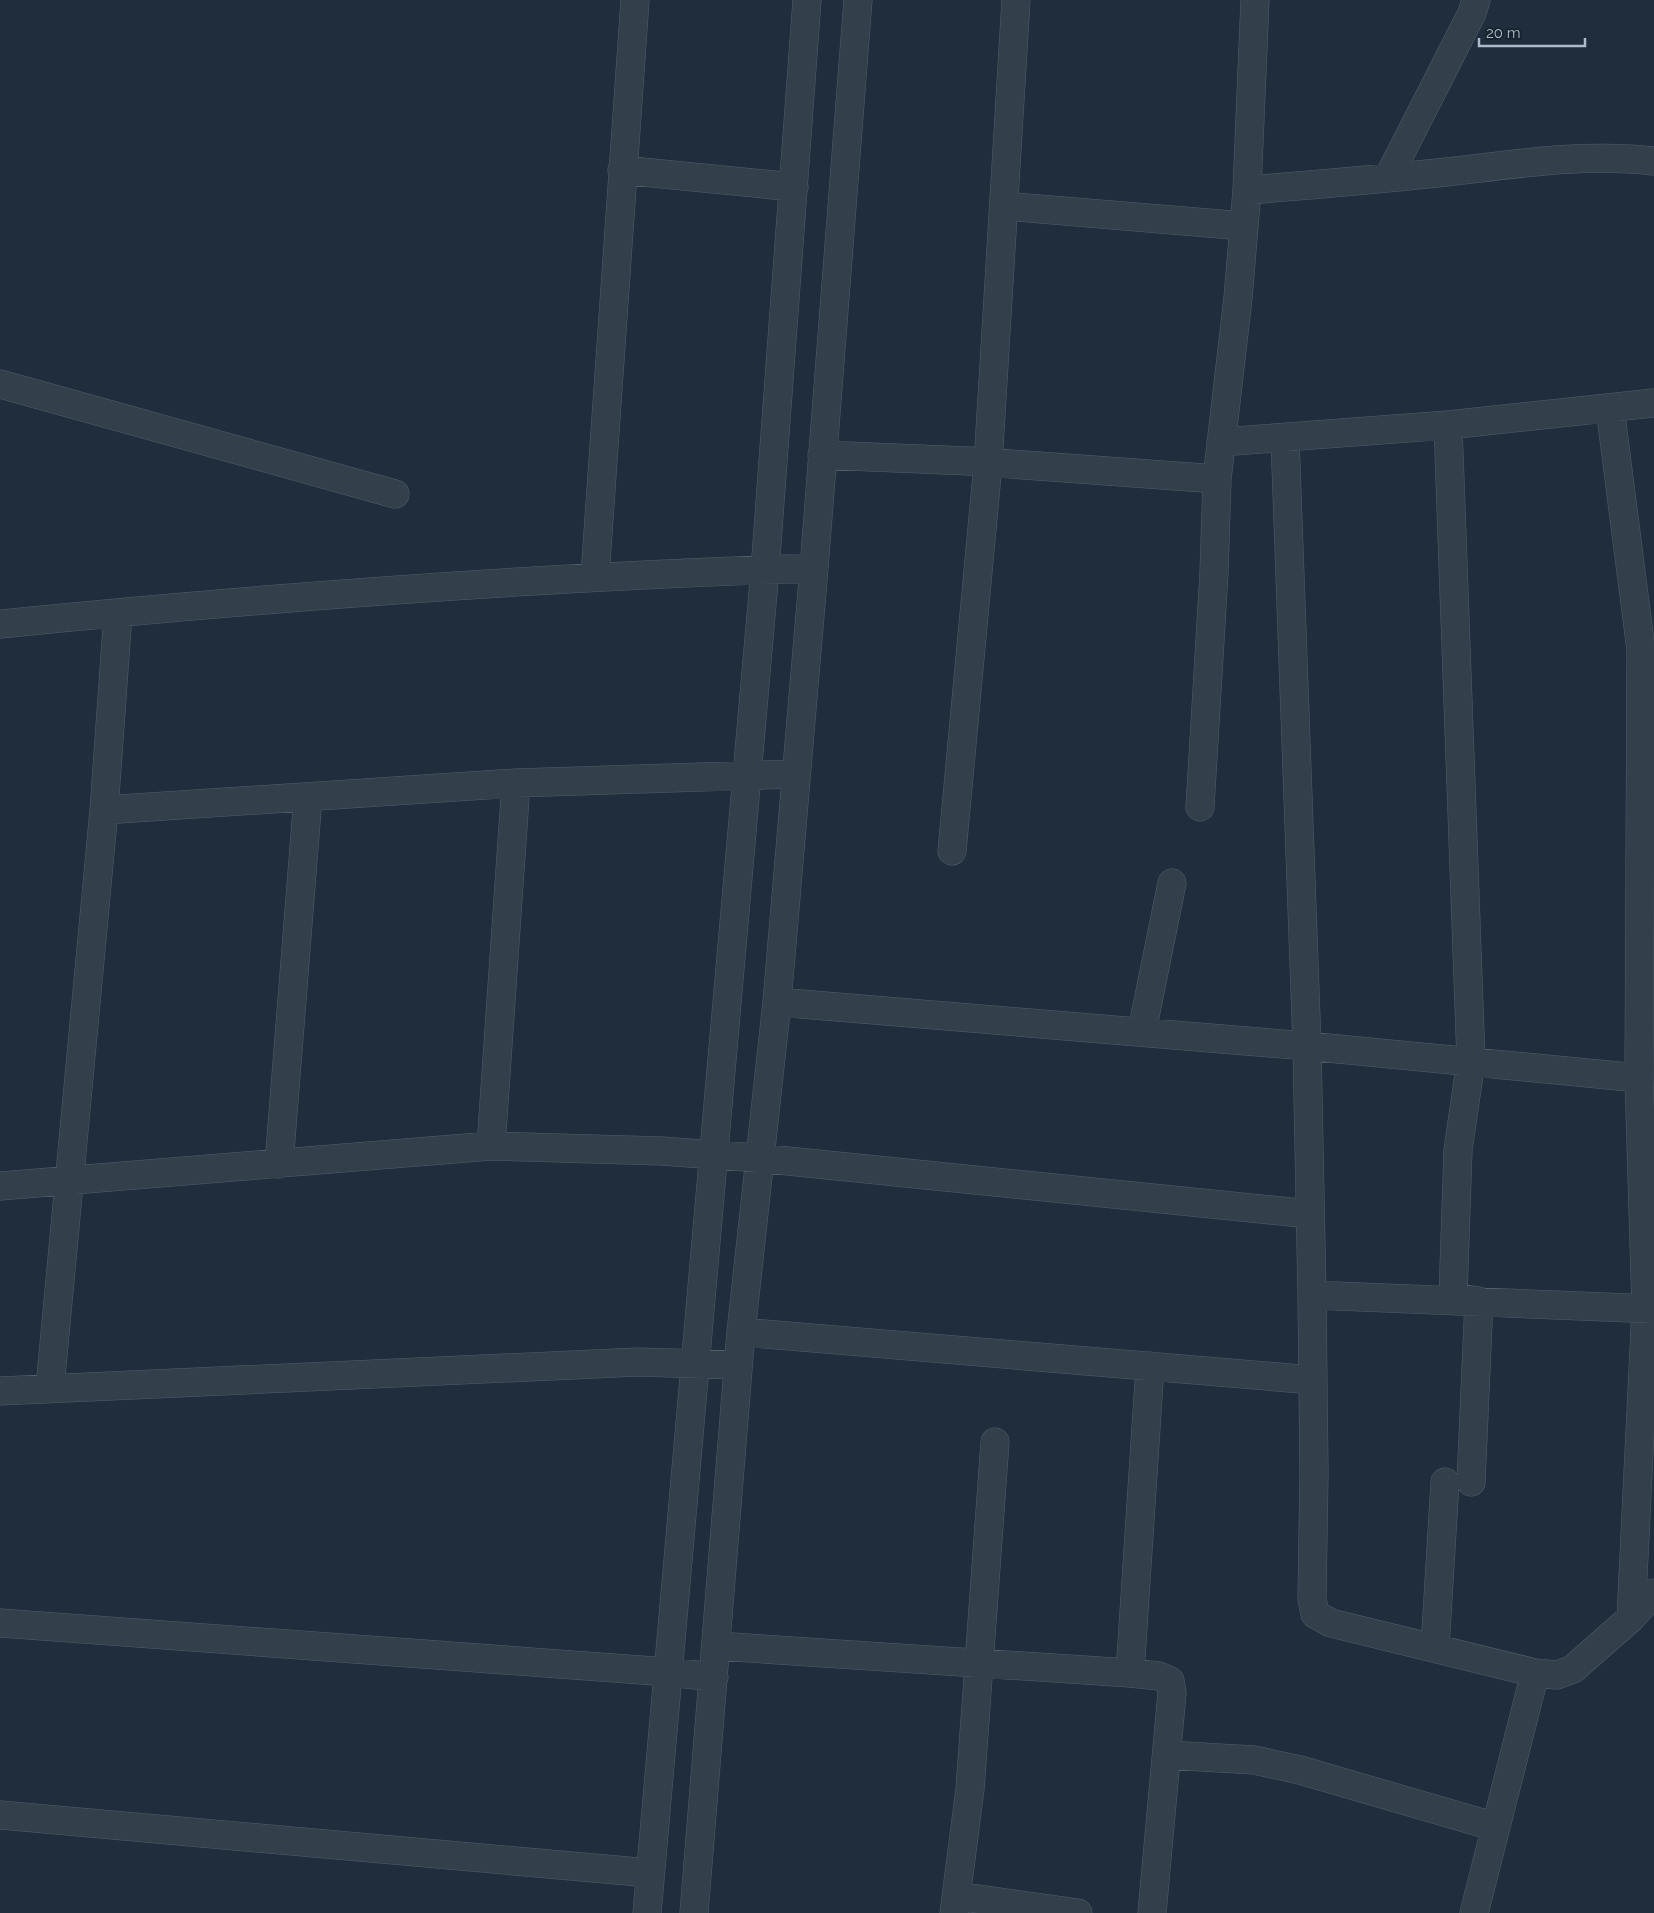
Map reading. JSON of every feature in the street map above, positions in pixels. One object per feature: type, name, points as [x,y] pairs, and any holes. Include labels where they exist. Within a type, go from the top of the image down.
[{"type":"street","points":[[595,576],[635,0]]},
{"type":"street","points":[[648,1913],[745,776],[765,570],[807,0]]},
{"type":"street","points":[[694,1913],[741,1332],[777,1002],[814,568],[858,0]]},
{"type":"street","points":[[952,851],[988,464],[1016,0]]},
{"type":"street","points":[[1200,806],[1218,479],[1238,298],[1247,190],[1256,0]]},
{"type":"street","points":[[1388,178],[1472,13],[1476,0]]},
{"type":"street","points":[[1247,190],[1388,178],[1549,160],[1631,158],[1654,161]]},
{"type":"street","points":[[622,170],[794,188]]},
{"type":"street","points":[[1004,206],[1244,226]]},
{"type":"street","points":[[0,384],[395,494]]},
{"type":"street","points":[[1221,442],[1448,425],[1654,403]]},
{"type":"street","points":[[1610,408],[1641,650],[1639,1078],[1650,1308],[1631,1618]]},
{"type":"street","points":[[1448,425],[1472,1061],[1458,1150],[1453,1297],[1479,1301]]},
{"type":"street","points":[[1285,438],[1307,1046],[1313,1380],[1312,1599],[1315,1614],[1331,1623],[1535,1673],[1557,1675],[1573,1669],[1631,1618],[1654,1594]]},
{"type":"street","points":[[822,455],[1218,479]]},
{"type":"street","points":[[0,624],[595,576],[814,568]]},
{"type":"street","points":[[50,1387],[104,810],[118,613]]},
{"type":"street","points":[[104,810],[516,783],[795,774]]},
{"type":"street","points":[[491,1146],[516,783]]},
{"type":"street","points":[[279,1164],[308,797]]},
{"type":"street","points":[[1142,1031],[1172,883]]},
{"type":"street","points":[[777,1002],[1142,1031],[1639,1078]]},
{"type":"street","points":[[0,1186],[68,1182],[491,1146],[713,1154],[1310,1214]]},
{"type":"street","points":[[1312,1295],[1650,1308]]},
{"type":"street","points":[[1436,1648],[1479,1301]]},
{"type":"street","points":[[741,1332],[1313,1380]]},
{"type":"street","points":[[0,1391],[50,1387],[638,1362],[738,1365]]},
{"type":"street","points":[[1130,1674],[1150,1366]]},
{"type":"street","points":[[995,1442],[970,1788],[955,1904],[1078,1913]]},
{"type":"street","points":[[0,1623],[668,1672],[714,1677]]},
{"type":"street","points":[[717,1646],[1159,1676],[1170,1682],[1172,1694],[1152,1913]]},
{"type":"street","points":[[1474,1913],[1535,1673]]},
{"type":"street","points":[[1166,1754],[1254,1760],[1300,1770],[1496,1828]]},
{"type":"street","points":[[0,1815],[650,1873]]}]
